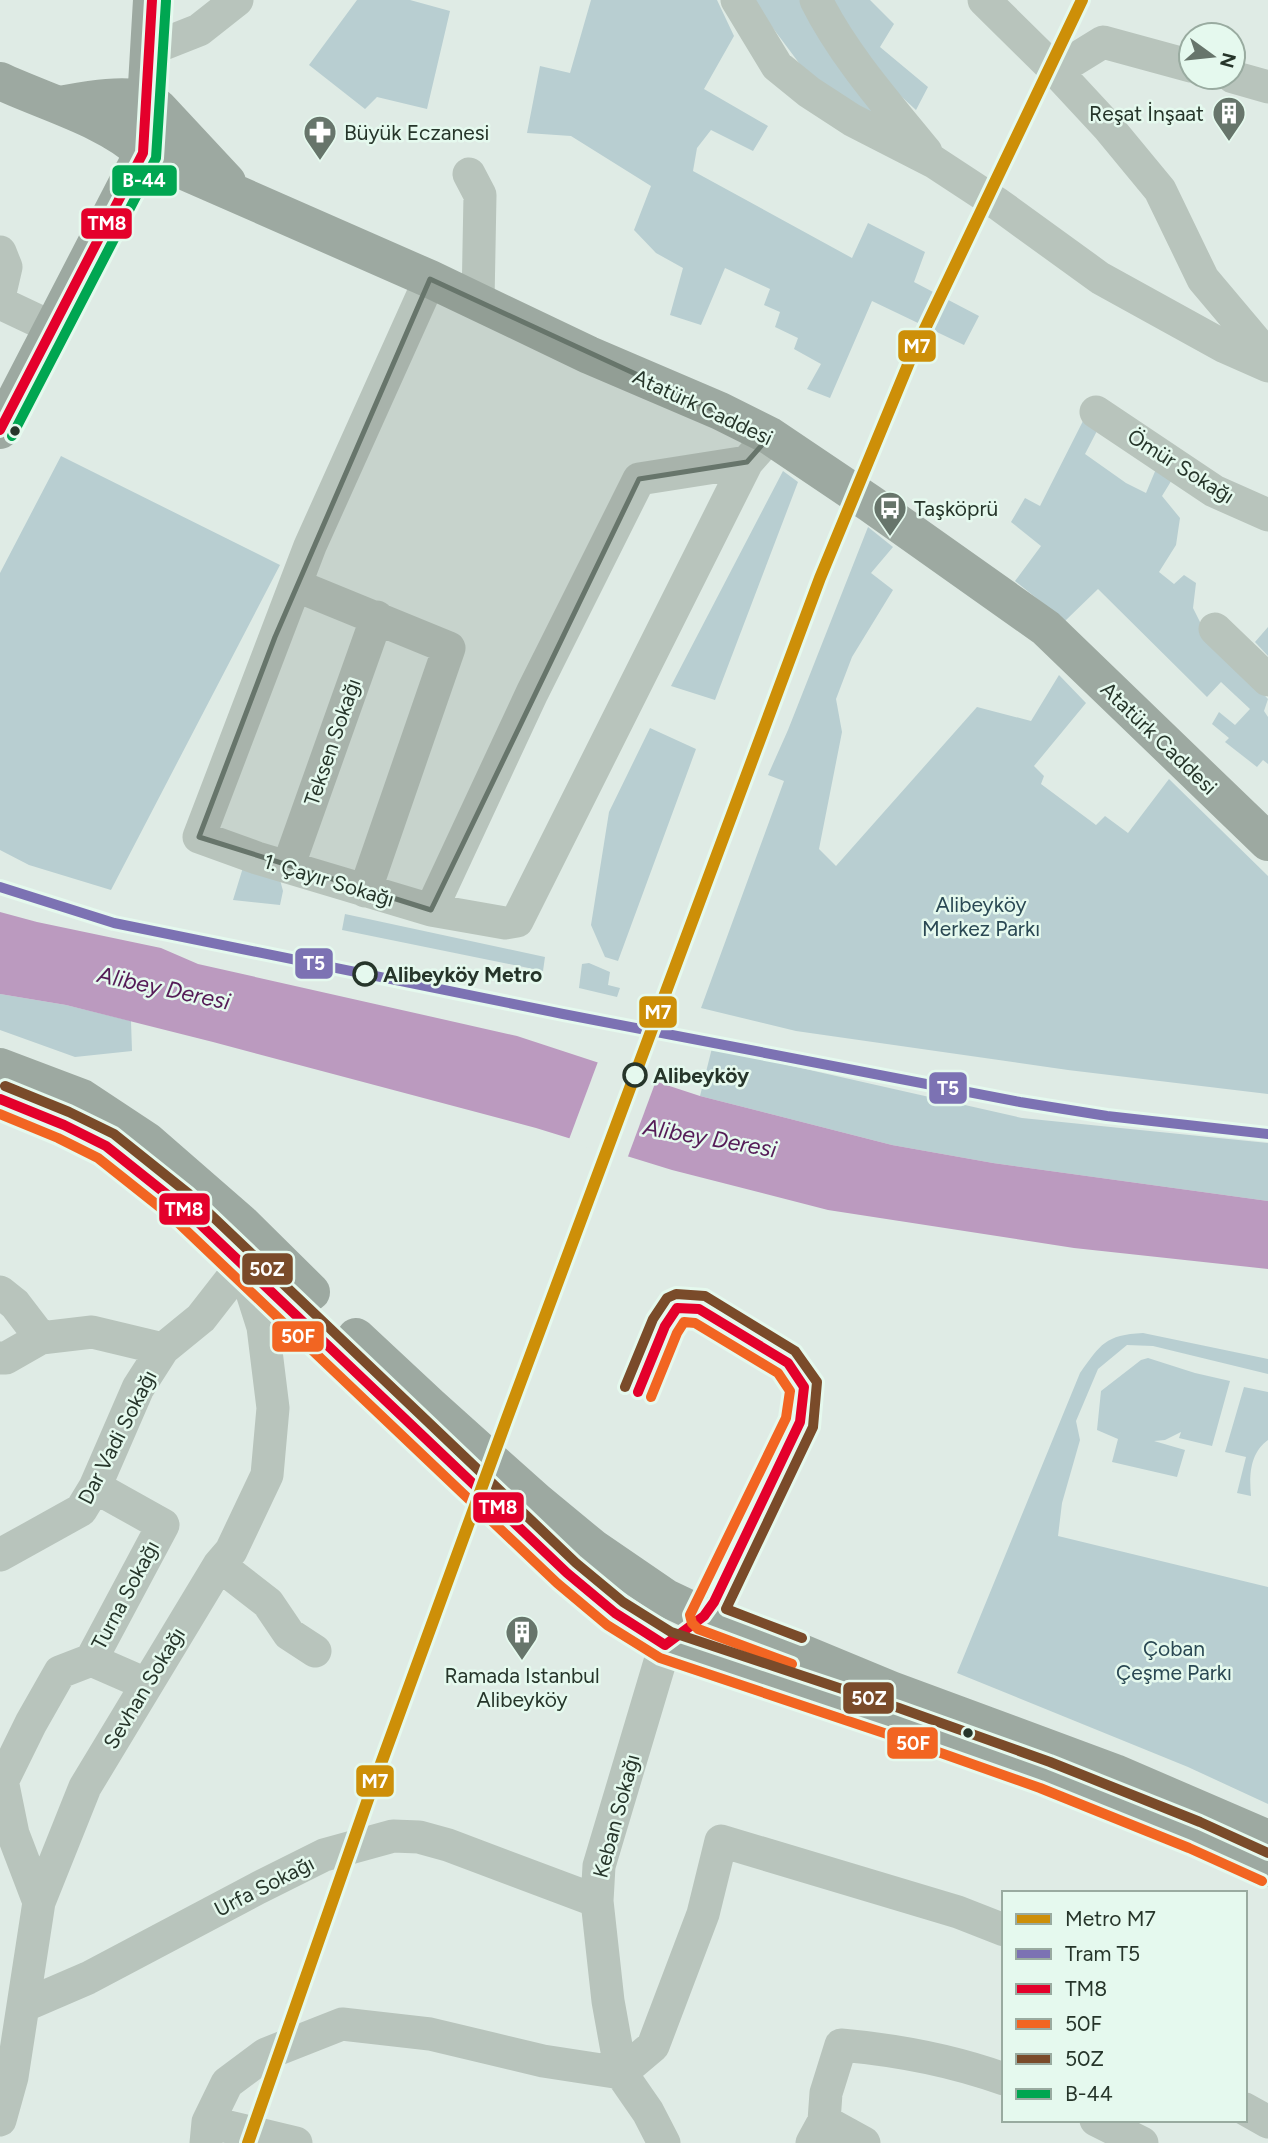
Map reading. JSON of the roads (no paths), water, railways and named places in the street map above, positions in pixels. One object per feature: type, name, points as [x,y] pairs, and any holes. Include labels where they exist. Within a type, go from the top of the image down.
[{"type":"main road","points":[[0,430],[144,153],[152,0]]},
{"type":"main road","name":"Atatürk Caddesi","points":[[3,88],[59,105],[121,137],[144,153],[430,279],[589,355],[720,411],[759,449],[871,504],[1046,628],[1268,842]]},
{"type":"main road","name":"Atatürk Caddesi","points":[[59,105],[128,98],[148,100],[241,196]]},
{"type":"main road","points":[[0,1067],[82,1098],[147,1141],[240,1222],[430,1406],[536,1501],[631,1576],[666,1598],[704,1616],[764,1637],[891,1690],[1071,1755],[1175,1797],[1268,1839]]},
{"type":"main road","points":[[0,1099],[64,1125],[106,1146],[189,1213],[558,1565],[615,1613],[665,1645],[1027,1767],[1268,1868]]},
{"type":"main road","points":[[665,1645],[704,1616]]},
{"type":"street","points":[[151,49],[199,30],[237,0]]},
{"type":"street","points":[[737,0],[777,66],[809,92],[852,120],[934,162],[998,204],[1100,278],[1226,347],[1268,366]]},
{"type":"street","points":[[816,0],[828,24],[872,87],[934,162]]},
{"type":"street","points":[[984,0],[1108,127],[1160,190],[1203,279],[1268,356]]},
{"type":"street","points":[[1056,71],[1103,42],[1177,62]]},
{"type":"street","points":[[1247,81],[1268,87]]},
{"type":"street","points":[[469,174],[480,195],[478,302]]},
{"type":"street","points":[[0,252],[6,267],[0,293]]},
{"type":"street","name":"1. Çayır Sokağı","points":[[430,279],[316,533],[199,837],[431,910],[505,923],[517,921],[759,449]]},
{"type":"street","points":[[0,303],[53,328]]},
{"type":"street","name":"Ömür Sokağı","points":[[1096,412],[1214,491],[1268,515]]},
{"type":"street","points":[[431,910],[531,694],[639,479],[759,449]]},
{"type":"street","points":[[295,585],[450,648],[365,891]]},
{"type":"street","name":"Teksen Sokağı","points":[[288,867],[377,617]]},
{"type":"street","points":[[1215,629],[1268,680]]},
{"type":"street","name":"Dar Vadi Sokağı","points":[[0,1555],[81,1510],[95,1487],[138,1388],[163,1349],[201,1318],[243,1264]]},
{"type":"street","name":"Sevhan Sokağı","points":[[0,2120],[12,2077],[39,1902],[85,1787],[219,1565],[231,1551],[267,1475],[273,1408],[263,1327],[243,1264]]},
{"type":"street","points":[[0,1292],[15,1304],[41,1338]]},
{"type":"street","points":[[0,1358],[6,1358],[41,1338],[92,1332],[163,1349]]},
{"type":"street","name":"Turna Sokağı","points":[[90,1660],[163,1525],[95,1487]]},
{"type":"street","points":[[219,1565],[268,1603],[289,1634],[314,1650]]},
{"type":"street","name":"Keban Sokağı","points":[[621,2073],[608,2001],[597,1901],[602,1855],[665,1645]]},
{"type":"street","points":[[39,1902],[13,1834],[1,1785],[31,1723],[60,1672],[90,1660],[146,1684]]},
{"type":"street","name":"Urfa Sokağı","points":[[23,2006],[88,1978],[324,1855],[393,1836],[419,1837],[448,1845],[597,1901]]},
{"type":"street","points":[[621,2073],[653,2046],[703,1914],[721,1841],[958,1912],[1002,1929]]},
{"type":"street","points":[[285,2142],[207,2133],[227,2083],[266,2054],[342,2024],[430,2034],[542,2061],[621,2073],[648,2112],[664,2143]]},
{"type":"street","points":[[864,2143],[818,2132],[826,2093],[841,2045],[897,2050],[977,2069],[1002,2079]]},
{"type":"street","points":[[1247,2110],[1268,2122]]},
{"type":"street","points":[[1100,2122],[1142,2143]]},
{"type":"water","name":"Alibey Deresi","points":[[0,912],[161,948],[198,964],[517,1036],[700,1096],[892,1145],[993,1163],[1268,1201],[1268,1269],[1074,1248],[828,1210],[672,1170],[536,1128],[213,1042],[66,1005],[0,994]]},
{"type":"metro line","name":"M7","points":[[248,2143],[367,1802],[506,1421],[820,578],[910,360],[1082,0]]},
{"type":"tram line","name":"T5","points":[[0,887],[114,923],[563,1014],[1020,1102],[1107,1116],[1268,1134]]},
{"type":"place","name":"Reşat İnşaat","points":[[1229,143]]},
{"type":"place","name":"Büyük Eczanesi","points":[[320,162]]},
{"type":"place","name":"Taşköprü","points":[[890,538]]},
{"type":"place","name":"Alibeyköy Metro","points":[[365,974]]},
{"type":"place","name":"Alibeyköy","points":[[635,1075]]},
{"type":"place","name":"Ramada Istanbul Alibeyköy","points":[[522,1662]]},
{"type":"park label","name":"Alibeyköy Merkez Parkı","points":[[981,916]]},
{"type":"park label","name":"Çoban Çeşme Parkı","points":[[1174,1660]]}]
